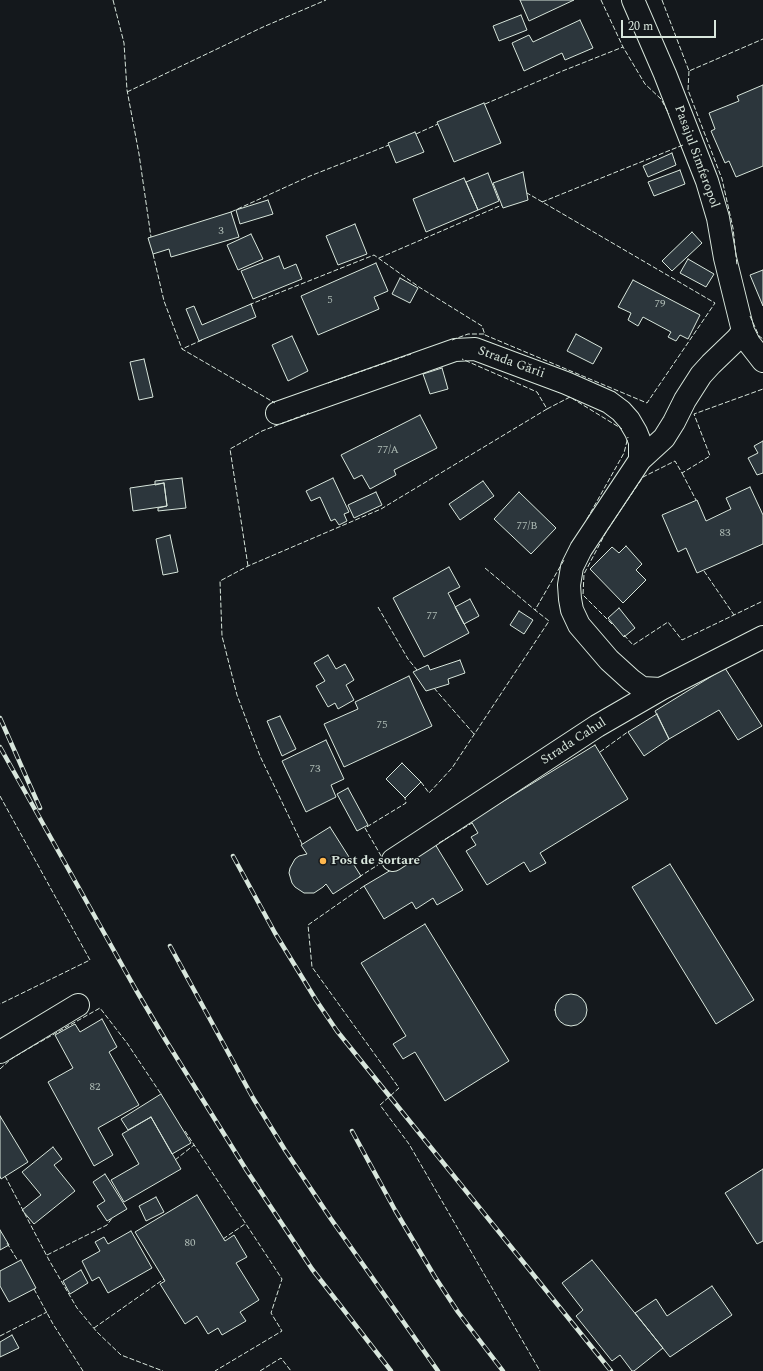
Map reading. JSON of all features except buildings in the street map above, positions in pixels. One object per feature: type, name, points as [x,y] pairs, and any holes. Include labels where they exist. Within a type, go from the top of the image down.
[{"type":"street","name":"Pasajul Simferopol","points":[[633,0],[665,74],[707,180],[718,218],[725,258],[743,331],[749,343],[763,361]]},
{"type":"street","points":[[661,689],[642,688],[631,680],[609,660],[579,625],[572,610],[570,599],[569,585],[572,567],[580,549],[640,460],[656,446],[668,432],[685,400],[701,375],[743,331]]},
{"type":"street","name":"Strada Gării","points":[[277,413],[455,350],[475,349],[566,383],[609,402],[629,420],[636,432],[640,442],[640,460]]},
{"type":"street","name":"Strada Cahul","points":[[394,860],[597,726],[661,689],[763,637]]},
{"type":"street","points":[[0,1052],[78,1005]]},
{"type":"railway","points":[[0,718],[40,808]]},
{"type":"railway","points":[[0,747],[136,990],[247,1171],[312,1269],[391,1371]]},
{"type":"railway","points":[[233,856],[275,933],[337,1031],[611,1371]]},
{"type":"railway","points":[[170,946],[253,1098],[285,1150],[331,1219],[438,1371]]},
{"type":"railway","points":[[352,1131],[395,1210],[435,1277],[458,1312],[503,1371]]},
{"type":"fence","points":[[113,0],[124,43],[127,90],[139,154],[151,237]]},
{"type":"fence","points":[[127,92],[263,27],[326,0]]},
{"type":"fence","points":[[601,0],[623,47],[645,84],[661,99],[669,114]]},
{"type":"fence","points":[[662,0],[689,71],[763,39]]},
{"type":"fence","points":[[485,104],[623,47]]},
{"type":"fence","points":[[689,71],[688,90],[722,179],[733,228],[737,265]]},
{"type":"fence","points":[[416,134],[438,124]]},
{"type":"fence","points":[[231,212],[310,176],[389,145]]},
{"type":"fence","points":[[542,202],[683,145]]},
{"type":"fence","points":[[252,306],[251,304],[374,255],[419,287],[482,326],[485,335],[647,403],[715,303],[527,193]]},
{"type":"fence","points":[[379,258],[502,205]]},
{"type":"fence","points":[[153,254],[164,301],[182,349]]},
{"type":"fence","points":[[750,316],[759,336],[763,339]]},
{"type":"fence","points":[[452,340],[468,334],[485,334]]},
{"type":"fence","points":[[202,340],[182,349],[275,403]]},
{"type":"fence","points":[[328,383],[411,354]]},
{"type":"fence","points":[[302,844],[260,756],[237,695],[222,636],[220,581],[248,566],[381,509],[547,409],[537,392],[462,359]]},
{"type":"fence","points":[[612,624],[583,595],[584,574],[606,532],[643,477],[675,461],[682,473],[710,456],[694,414],[763,389]]},
{"type":"fence","points":[[547,409],[570,397],[622,429]]},
{"type":"fence","points":[[248,566],[230,449],[262,431],[309,413]]},
{"type":"fence","points":[[587,519],[624,453],[628,437]]},
{"type":"fence","points":[[682,473],[696,500]]},
{"type":"fence","points":[[421,782],[429,793],[452,768],[549,621],[535,610],[564,560]]},
{"type":"fence","points":[[485,568],[535,610]]},
{"type":"fence","points":[[704,571],[734,615]]},
{"type":"fence","points":[[624,635],[633,645],[668,622],[682,640],[763,601]]},
{"type":"fence","points":[[378,607],[408,659],[417,670]]},
{"type":"fence","points":[[434,688],[474,734]]},
{"type":"fence","points":[[600,752],[629,731]]},
{"type":"fence","points":[[0,796],[90,960],[0,1004]]},
{"type":"fence","points":[[359,877],[384,861],[365,828],[406,803],[405,798]]},
{"type":"fence","points":[[439,843],[472,823]]},
{"type":"fence","points":[[364,886],[308,925],[312,967],[399,1088],[380,1105],[409,1144],[540,1371]]},
{"type":"fence","points":[[0,1069],[11,1059],[100,1008],[127,1043],[161,1094]]},
{"type":"fence","points":[[185,1131],[282,1279],[271,1313],[282,1331],[215,1371]]},
{"type":"fence","points":[[175,1160],[194,1145]]},
{"type":"fence","points":[[5,1176],[49,1260],[77,1308],[97,1332],[121,1355],[163,1371]]},
{"type":"fence","points":[[47,1255],[107,1225],[112,1218]]},
{"type":"fence","points":[[223,1239],[245,1224]]},
{"type":"fence","points":[[7,1243],[18,1261]]},
{"type":"fence","points":[[94,1328],[164,1279]]},
{"type":"fence","points":[[34,1289],[53,1324],[83,1371]]},
{"type":"fence","points":[[0,1336],[47,1312]]},
{"type":"fence","points":[[260,1371],[281,1358],[291,1371]]},
{"type":"place","name":"Post de sortare","points":[[323,861]]}]
